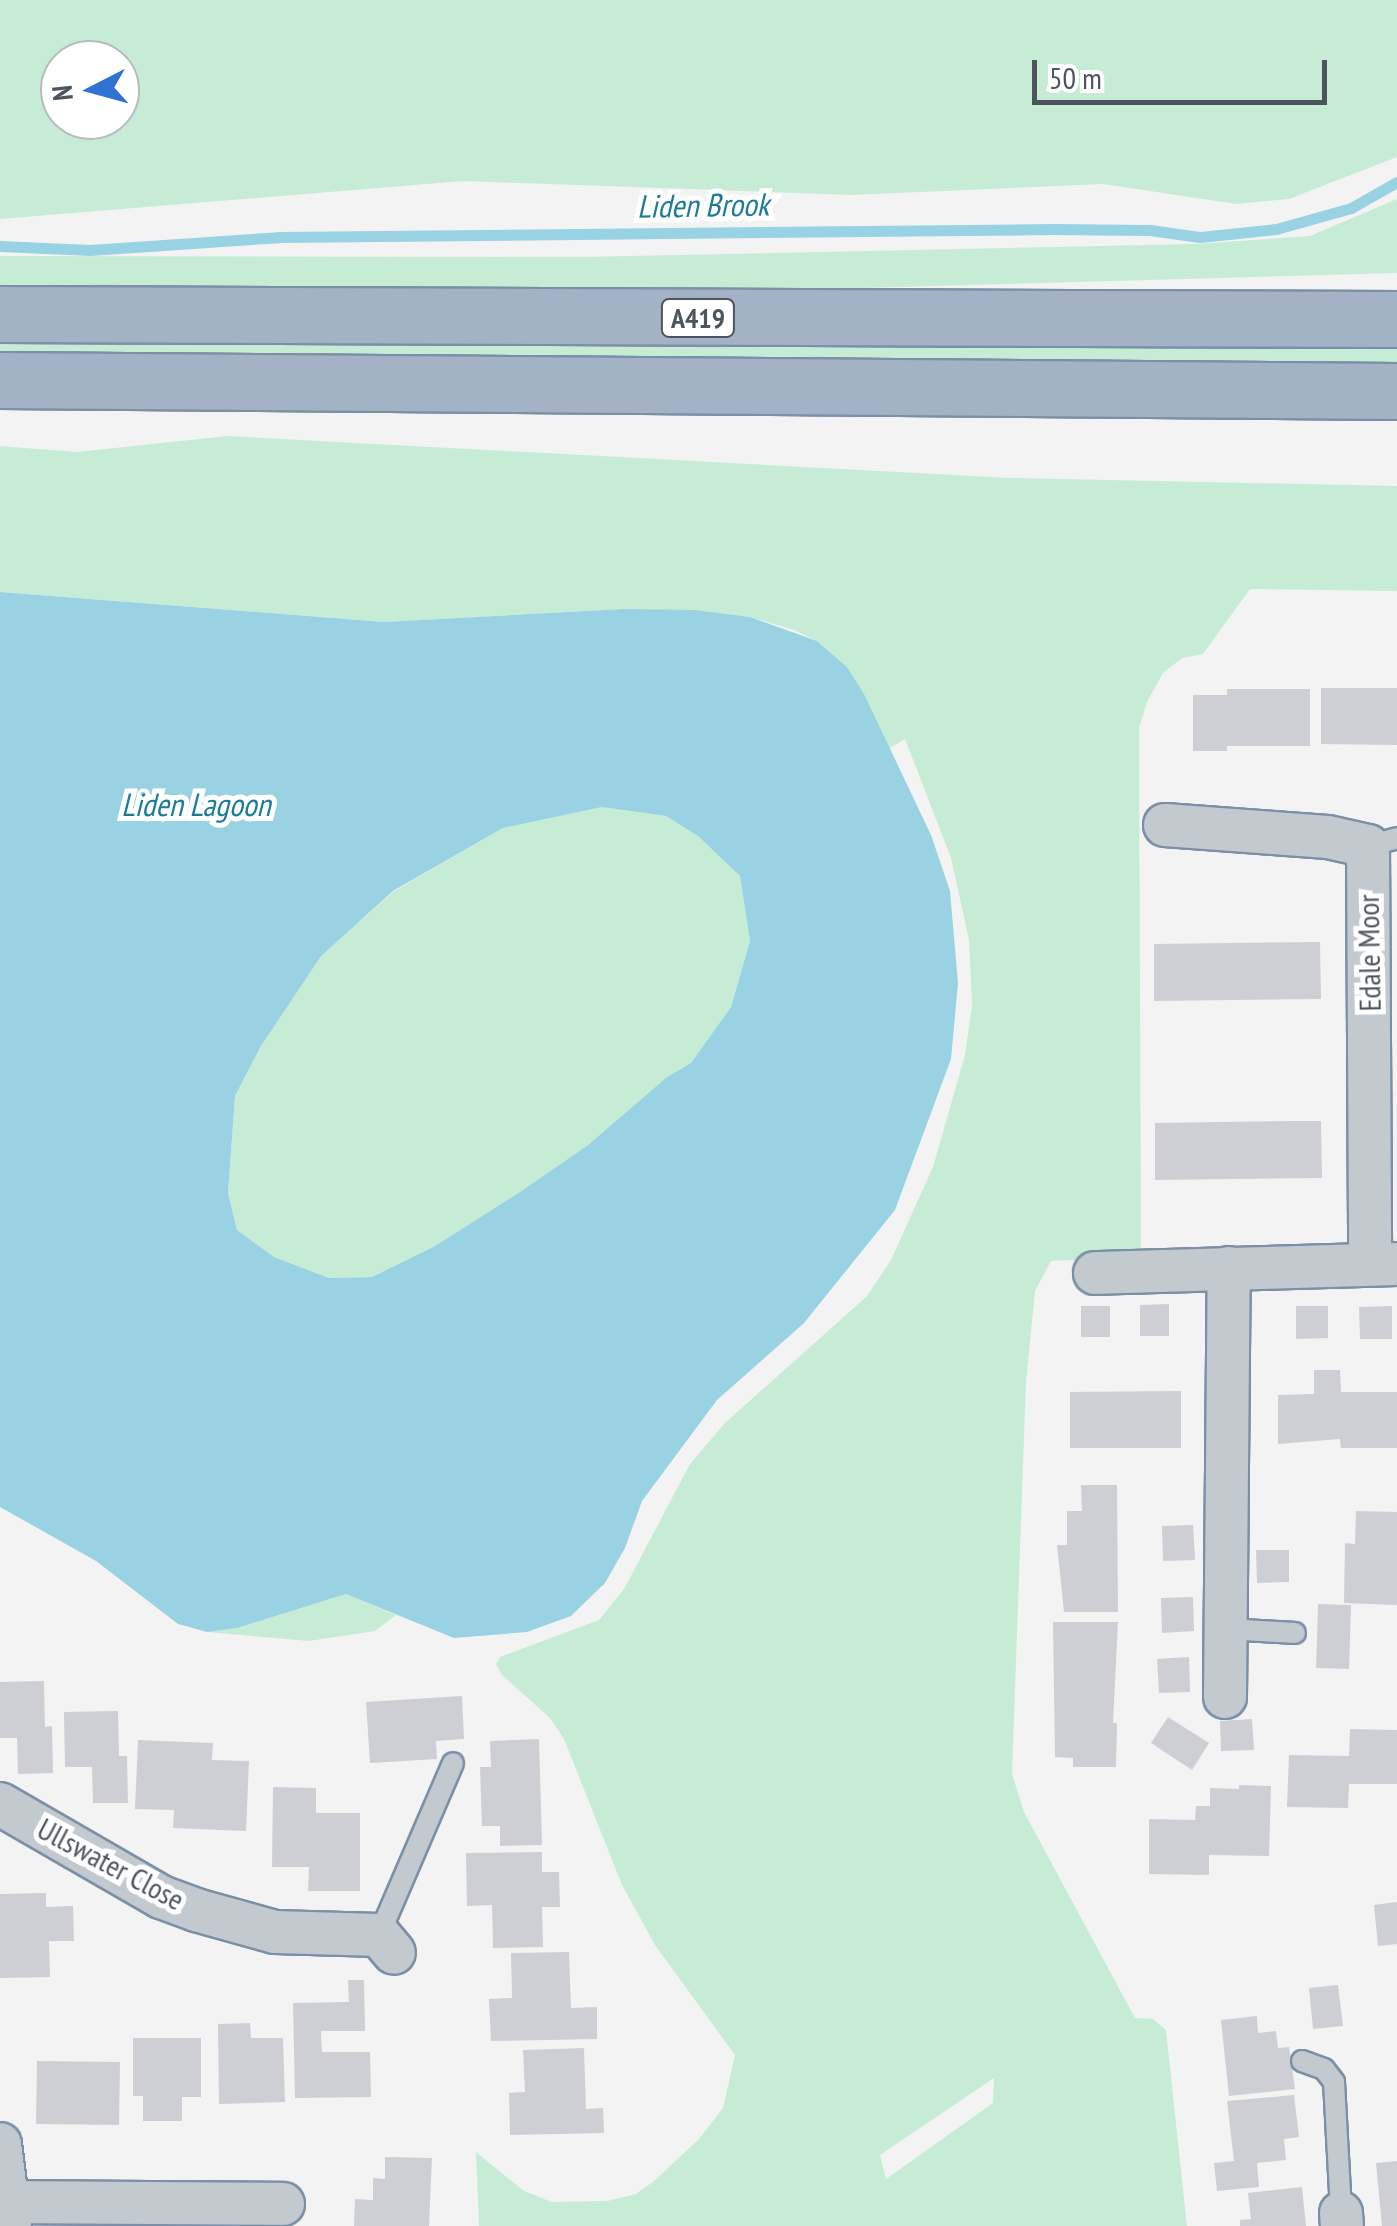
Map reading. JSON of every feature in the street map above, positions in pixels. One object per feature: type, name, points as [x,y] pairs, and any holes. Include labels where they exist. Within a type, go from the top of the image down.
[{"type":"highway","name":"A419","points":[[0,314],[1397,319]]},
{"type":"highway","name":"A419","points":[[0,380],[1397,391]]},
{"type":"street","name":"Edale Moor","points":[[1095,1273],[1384,1264],[1382,842],[1165,825]]},
{"type":"street","points":[[1225,1697],[1229,1268]]},
{"type":"street","name":"Ullswater Close","points":[[0,1804],[161,1896],[206,1914],[275,1932],[387,1944]]},
{"type":"street","points":[[0,2144],[11,2214],[283,2204]]},
{"type":"lane","points":[[1226,1629],[1295,1633]]},
{"type":"lane","points":[[387,1944],[454,1764]]},
{"type":"lane","points":[[1302,2061],[1324,2069],[1334,2082],[1341,2219]]},
{"type":"green space","points":[[0,0],[1397,0],[1397,157],[1289,199],[1236,204],[1103,184],[851,195],[463,181],[0,219]]},
{"type":"green space","points":[[1397,199],[1397,273],[722,292],[0,291],[0,256],[581,257],[1195,244],[1310,236]]},
{"type":"green space","points":[[0,339],[1397,345],[1397,365],[0,359]]},
{"type":"green space","points":[[228,436],[1010,478],[1397,486],[1397,591],[1250,589],[1203,654],[1182,658],[1163,673],[1147,702],[1139,728],[1141,1257],[1051,1261],[1035,1291],[1026,1382],[1012,1774],[1024,1812],[1135,2018],[1153,2019],[1166,2030],[1187,2226],[479,2226],[476,2152],[524,2191],[552,2202],[607,2201],[636,2194],[654,2181],[699,2139],[723,2108],[735,2055],[655,1945],[622,1885],[564,1739],[550,1718],[502,1675],[496,1664],[500,1657],[599,1620],[624,1589],[690,1464],[725,1423],[867,1296],[891,1260],[933,1167],[965,1055],[972,1005],[969,940],[951,858],[905,739],[888,749],[847,667],[817,641],[750,617],[623,609],[384,622],[0,592],[0,446],[77,452]],"holes":[[[994,2078],[993,2103],[886,2179],[880,2155]]]},
{"type":"green space","points":[[602,807],[666,816],[698,836],[740,876],[750,941],[731,1007],[691,1063],[667,1077],[588,1145],[520,1192],[435,1246],[372,1277],[329,1278],[274,1257],[237,1230],[228,1193],[235,1096],[261,1046],[320,956],[393,892],[503,828]]},
{"type":"green space","points":[[346,1594],[396,1615],[375,1631],[309,1641],[207,1632],[237,1628]]},
{"type":"water","name":"Liden Lagoon","points":[[0,592],[384,622],[623,609],[694,610],[750,617],[817,641],[847,667],[864,694],[931,835],[950,891],[958,983],[951,1059],[895,1210],[804,1323],[717,1400],[642,1501],[625,1548],[605,1583],[571,1616],[527,1632],[454,1638],[346,1594],[237,1628],[207,1632],[178,1624],[96,1561],[0,1507]],"holes":[[[602,807],[666,816],[698,836],[740,876],[750,941],[731,1007],[691,1063],[667,1077],[588,1145],[520,1192],[435,1246],[372,1277],[329,1278],[274,1257],[237,1230],[228,1193],[235,1096],[261,1046],[321,956],[393,891],[503,828]]]},
{"type":"building","points":[[1321,688],[1397,688],[1397,745],[1321,744]]},
{"type":"building","points":[[1227,689],[1310,689],[1310,746],[1227,746],[1227,751],[1193,751],[1193,695],[1227,695]]},
{"type":"building","points":[[1320,942],[1321,999],[1154,1001],[1154,944]]},
{"type":"building","points":[[1321,1121],[1322,1178],[1155,1180],[1155,1123]]},
{"type":"building","points":[[1169,1304],[1169,1336],[1140,1336],[1140,1305]]},
{"type":"building","points":[[1081,1306],[1110,1306],[1110,1337],[1081,1337]]},
{"type":"building","points":[[1296,1306],[1328,1306],[1328,1338],[1296,1339]]},
{"type":"building","points":[[1392,1306],[1392,1339],[1360,1339],[1359,1307]]},
{"type":"building","points":[[1314,1370],[1340,1370],[1341,1392],[1397,1392],[1397,1448],[1341,1448],[1340,1439],[1278,1444],[1278,1395],[1314,1394]]},
{"type":"building","points":[[1181,1391],[1181,1448],[1070,1448],[1070,1392]]},
{"type":"building","points":[[1081,1485],[1117,1485],[1118,1612],[1064,1612],[1057,1545],[1067,1545],[1067,1511],[1082,1511]]},
{"type":"building","points":[[1356,1511],[1397,1512],[1397,1605],[1344,1603],[1345,1543],[1355,1544]]},
{"type":"building","points":[[1193,1525],[1195,1560],[1163,1561],[1162,1526]]},
{"type":"building","points":[[1256,1550],[1289,1550],[1289,1582],[1257,1583]]},
{"type":"building","points":[[1193,1597],[1194,1631],[1162,1633],[1161,1598]]},
{"type":"building","points":[[1318,1604],[1351,1605],[1349,1669],[1316,1668]]},
{"type":"building","points":[[1053,1622],[1118,1622],[1113,1723],[1117,1723],[1116,1767],[1073,1767],[1073,1758],[1055,1757]]},
{"type":"building","points":[[1189,1657],[1190,1692],[1159,1693],[1157,1659]]},
{"type":"building","points":[[44,1681],[45,1727],[52,1726],[53,1773],[18,1774],[17,1738],[0,1738],[0,1682]]},
{"type":"building","points":[[462,1696],[464,1739],[436,1741],[437,1759],[370,1763],[366,1702]]},
{"type":"building","points":[[118,1711],[119,1756],[127,1756],[128,1803],[93,1803],[92,1767],[65,1767],[64,1712]]},
{"type":"building","points":[[1168,1717],[1209,1743],[1192,1770],[1151,1743]]},
{"type":"building","points":[[1252,1719],[1254,1750],[1221,1751],[1220,1721]]},
{"type":"building","points":[[1350,1729],[1397,1730],[1397,1784],[1349,1784],[1348,1808],[1287,1807],[1289,1755],[1349,1756]]},
{"type":"building","points":[[539,1739],[542,1845],[500,1846],[500,1826],[482,1826],[480,1767],[491,1767],[490,1741]]},
{"type":"building","points":[[138,1740],[213,1743],[212,1760],[249,1761],[246,1831],[173,1828],[174,1810],[135,1809]]},
{"type":"building","points":[[1239,1785],[1271,1786],[1269,1856],[1209,1855],[1209,1875],[1149,1874],[1149,1819],[1195,1820],[1196,1806],[1210,1806],[1210,1788],[1239,1789]]},
{"type":"building","points":[[273,1787],[316,1788],[316,1813],[360,1813],[360,1891],[308,1891],[309,1867],[272,1867]]},
{"type":"building","points":[[542,1852],[542,1872],[559,1872],[560,1907],[542,1907],[543,1947],[493,1948],[492,1905],[467,1906],[466,1853]]},
{"type":"building","points":[[46,1893],[46,1907],[73,1906],[74,1941],[49,1941],[50,1977],[0,1978],[0,1894]]},
{"type":"building","points":[[1397,1902],[1397,1944],[1378,1946],[1374,1905]]},
{"type":"building","points":[[569,1952],[571,2008],[597,2007],[597,2039],[491,2041],[489,1999],[512,1998],[511,1953]]},
{"type":"building","points":[[348,1980],[364,1980],[365,2031],[321,2031],[322,2052],[370,2052],[371,2097],[295,2098],[293,2003],[349,2002]]},
{"type":"building","points":[[1338,1985],[1343,2026],[1313,2029],[1309,1988]]},
{"type":"building","points":[[1257,2016],[1258,2033],[1276,2031],[1278,2048],[1289,2047],[1295,2089],[1229,2096],[1221,2020]]},
{"type":"building","points":[[250,2023],[251,2038],[283,2038],[285,2102],[219,2104],[218,2024]]},
{"type":"building","points":[[133,2038],[201,2038],[201,2097],[182,2097],[182,2121],[143,2121],[143,2096],[133,2096]]},
{"type":"building","points":[[584,2048],[586,2109],[603,2108],[604,2133],[510,2135],[509,2093],[525,2092],[523,2050]]},
{"type":"building","points":[[37,2061],[120,2062],[119,2125],[36,2124]]},
{"type":"building","points":[[1294,2095],[1299,2137],[1284,2139],[1286,2160],[1257,2163],[1259,2187],[1217,2191],[1214,2163],[1234,2161],[1227,2101]]},
{"type":"building","points":[[385,2157],[432,2158],[429,2226],[354,2226],[355,2199],[373,2200],[373,2178],[385,2179]]},
{"type":"building","points":[[1397,2161],[1397,2226],[1382,2226],[1376,2163]]},
{"type":"building","points":[[1302,2187],[1306,2226],[1240,2226],[1240,2220],[1251,2219],[1248,2193]]},
{"type":"waterway","name":"Liden Brook","points":[[0,246],[90,250],[279,237],[1052,229],[1150,230],[1200,237],[1276,229],[1351,208],[1397,182]]}]
